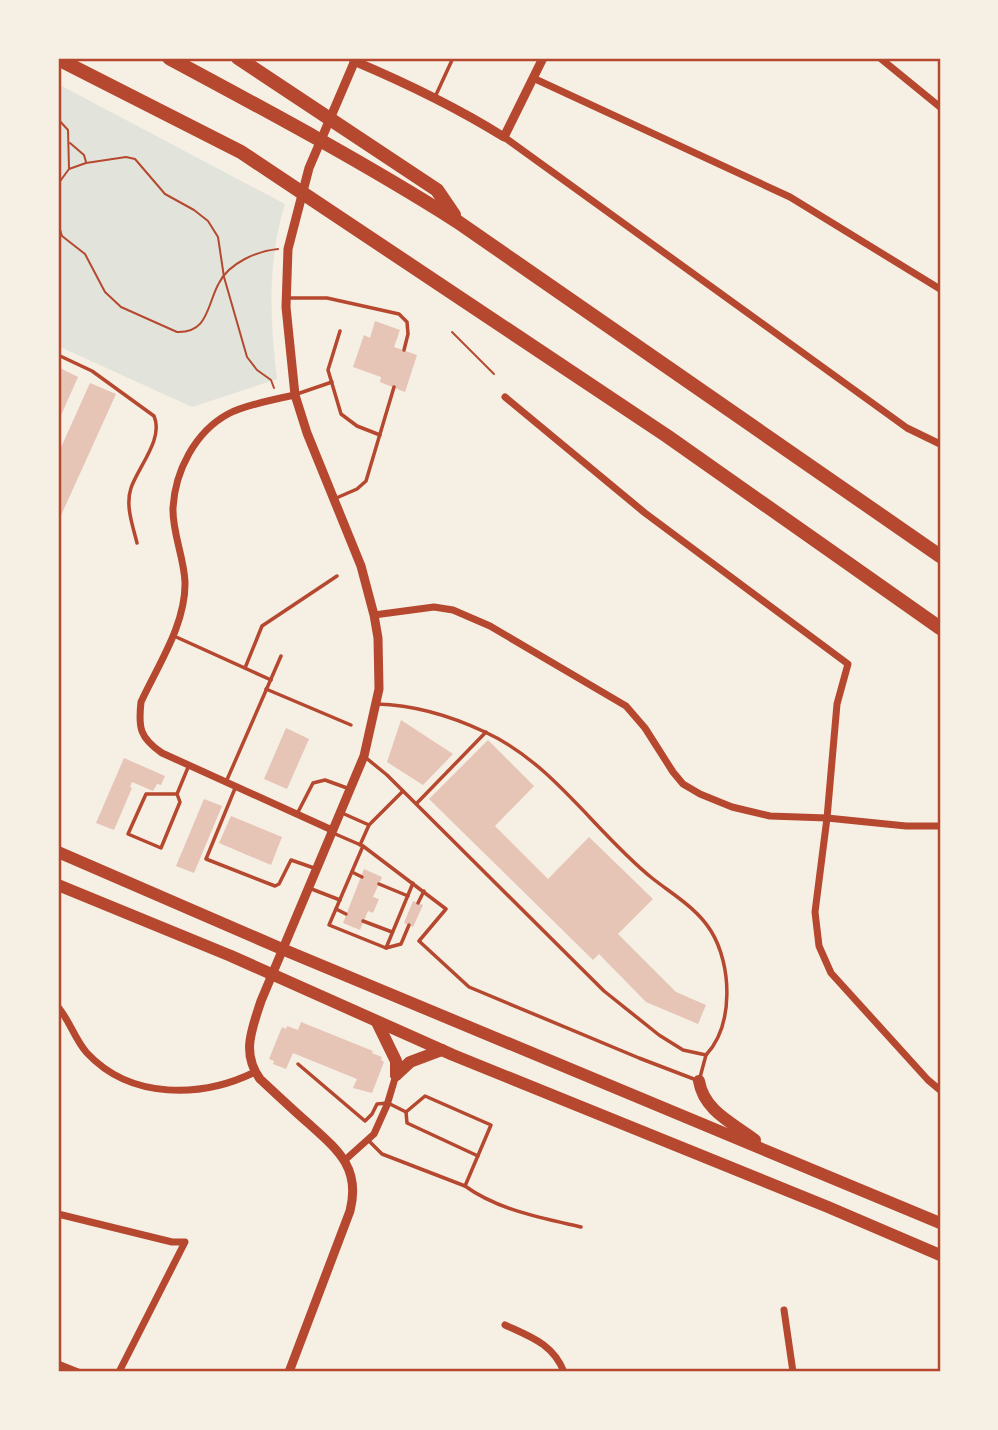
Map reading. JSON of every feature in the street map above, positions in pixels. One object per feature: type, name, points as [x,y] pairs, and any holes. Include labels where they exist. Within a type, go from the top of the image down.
[{"type":"highway","points":[[169,58],[315,137],[410,191],[458,222],[940,556]]},
{"type":"highway","points":[[238,58],[437,190],[458,222]]},
{"type":"highway","points":[[62,61],[241,152],[667,436],[940,628]]},
{"type":"main road","points":[[58,852],[282,950],[940,1223]]},
{"type":"main road","points":[[58,885],[231,956],[442,1050],[940,1255]]},
{"type":"main road","points":[[377,1022],[396,1061],[396,1075]]},
{"type":"main road","points":[[396,1075],[410,1062],[442,1050]]},
{"type":"main road","points":[[699,1081],[701,1093],[714,1111],[769,1151]]},
{"type":"street","points":[[504,137],[543,58]]},
{"type":"street","points":[[880,58],[940,107]]},
{"type":"street","points":[[289,1372],[350,1211],[353,1190],[345,1160],[255,1072],[249,1057],[249,1039],[271,976],[364,756],[379,689],[379,651],[374,615],[361,566],[307,433],[295,395],[287,298],[288,248],[309,168],[355,59],[435,97],[504,137],[907,428],[940,442]]},
{"type":"street","points":[[533,78],[790,197],[940,289]]},
{"type":"street","points":[[295,395],[229,413],[206,430],[190,452],[179,479],[173,509],[185,582],[181,617],[141,702],[139,716],[142,736],[162,753],[332,831]]},
{"type":"street","points":[[505,397],[645,513],[848,664],[837,704],[815,912],[816,935],[822,956],[831,973],[940,1090]]},
{"type":"street","points":[[374,615],[434,607],[464,614],[529,648],[626,706],[645,728],[673,772],[691,789],[732,807],[770,816],[827,818],[906,826],[940,825]]},
{"type":"street","points":[[58,1007],[86,1052],[109,1070],[135,1083],[164,1090],[193,1091],[223,1086],[255,1072]]},
{"type":"street","points":[[345,1160],[374,1134],[388,1103],[396,1075]]},
{"type":"street","points":[[58,1214],[172,1242],[185,1242],[119,1372]]},
{"type":"street","points":[[784,1310],[793,1372]]},
{"type":"street","points":[[505,1325],[547,1346],[564,1372]]},
{"type":"street","points":[[58,1364],[78,1372]]},
{"type":"lane","points":[[435,97],[453,58]]},
{"type":"lane","points":[[287,298],[327,298],[399,314],[407,322],[408,334],[404,351]]},
{"type":"lane","points":[[340,331],[328,370],[341,414],[357,426],[380,435]]},
{"type":"lane","points":[[58,355],[92,371],[156,420],[152,443],[129,498],[137,543]]},
{"type":"lane","points":[[295,395],[331,382]]},
{"type":"lane","points":[[334,499],[357,489],[366,481],[394,387]]},
{"type":"lane","points":[[245,668],[262,626],[337,576]]},
{"type":"lane","points":[[172,635],[271,680]]},
{"type":"lane","points":[[226,782],[281,656]]},
{"type":"lane","points":[[266,689],[351,725]]},
{"type":"lane","points":[[332,831],[362,845],[446,909],[419,941],[469,987],[699,1081],[706,1055],[717,1044],[727,1013],[726,982],[719,948],[711,930],[699,915],[652,878],[605,835],[536,764],[486,732],[425,710],[375,704]]},
{"type":"lane","points":[[416,803],[486,732]]},
{"type":"lane","points":[[364,756],[416,803],[604,991],[659,1035],[683,1050],[706,1055]]},
{"type":"lane","points":[[177,794],[146,794],[128,834],[161,848],[180,802],[177,794],[189,765]]},
{"type":"lane","points":[[297,814],[313,782],[325,780],[349,789]]},
{"type":"lane","points":[[236,786],[206,859],[275,886],[279,884],[291,860],[316,869]]},
{"type":"lane","points":[[403,791],[369,825],[329,925],[386,948],[401,944],[409,925]]},
{"type":"lane","points":[[340,812],[369,825]]},
{"type":"lane","points":[[352,872],[362,877]]},
{"type":"lane","points":[[386,948],[413,883]]},
{"type":"lane","points":[[379,884],[408,896]]},
{"type":"lane","points":[[308,887],[340,900]]},
{"type":"lane","points":[[418,903],[424,891]]},
{"type":"lane","points":[[336,909],[346,914]]},
{"type":"lane","points":[[363,920],[392,932]]},
{"type":"lane","points":[[298,1064],[365,1121],[377,1104],[388,1103],[406,1112]]},
{"type":"lane","points":[[406,1112],[425,1096],[491,1125],[465,1186]]},
{"type":"lane","points":[[406,1112],[407,1124],[478,1156]]},
{"type":"lane","points":[[368,1140],[382,1154],[465,1186],[483,1199],[545,1219],[581,1227]]},
{"type":"path","points":[[58,119],[68,130],[70,144],[69,169],[58,184]]},
{"type":"path","points":[[70,144],[84,155],[86,163]]},
{"type":"path","points":[[69,169],[116,157],[135,159],[165,194],[208,221],[218,237],[224,276],[247,357],[257,370],[271,380],[279,398]]},
{"type":"path","points":[[58,223],[60,236],[85,254],[106,292],[121,307],[177,331],[186,332],[205,319],[219,282],[224,276],[244,260],[263,250],[288,248]]},
{"type":"path","points":[[452,332],[494,374]]},
{"type":"shaded area","points":[[58,84],[285,204],[273,269],[273,335],[277,379],[192,407],[58,346]]},
{"type":"building","points":[[375,321],[400,330],[394,347],[417,355],[405,392],[380,382],[381,377],[353,367],[364,335],[370,338]]},
{"type":"building","points":[[58,367],[78,377],[58,422]]},
{"type":"building","points":[[90,383],[116,394],[58,522],[58,454]]},
{"type":"building","points":[[401,720],[453,754],[423,785],[387,762]]},
{"type":"building","points":[[286,728],[309,739],[287,789],[264,779]]},
{"type":"building","points":[[488,740],[534,786],[495,826],[548,879],[589,837],[653,899],[618,934],[676,992],[706,1005],[698,1024],[646,1002],[599,954],[593,960],[429,799]]},
{"type":"building","points":[[124,758],[165,776],[161,785],[157,784],[153,791],[132,782],[132,788],[114,830],[96,823]]},
{"type":"building","points":[[204,799],[222,806],[194,873],[176,866]]},
{"type":"building","points":[[231,816],[282,837],[271,865],[219,843]]},
{"type":"building","points":[[364,869],[382,877],[373,897],[379,899],[373,913],[368,911],[360,930],[343,923]]},
{"type":"building","points":[[413,901],[423,905],[413,927],[404,923]]},
{"type":"building","points":[[301,1022],[382,1057],[384,1062],[372,1093],[353,1088],[357,1079],[293,1053],[286,1069],[273,1064],[274,1061],[269,1059],[282,1027],[298,1030]]}]
